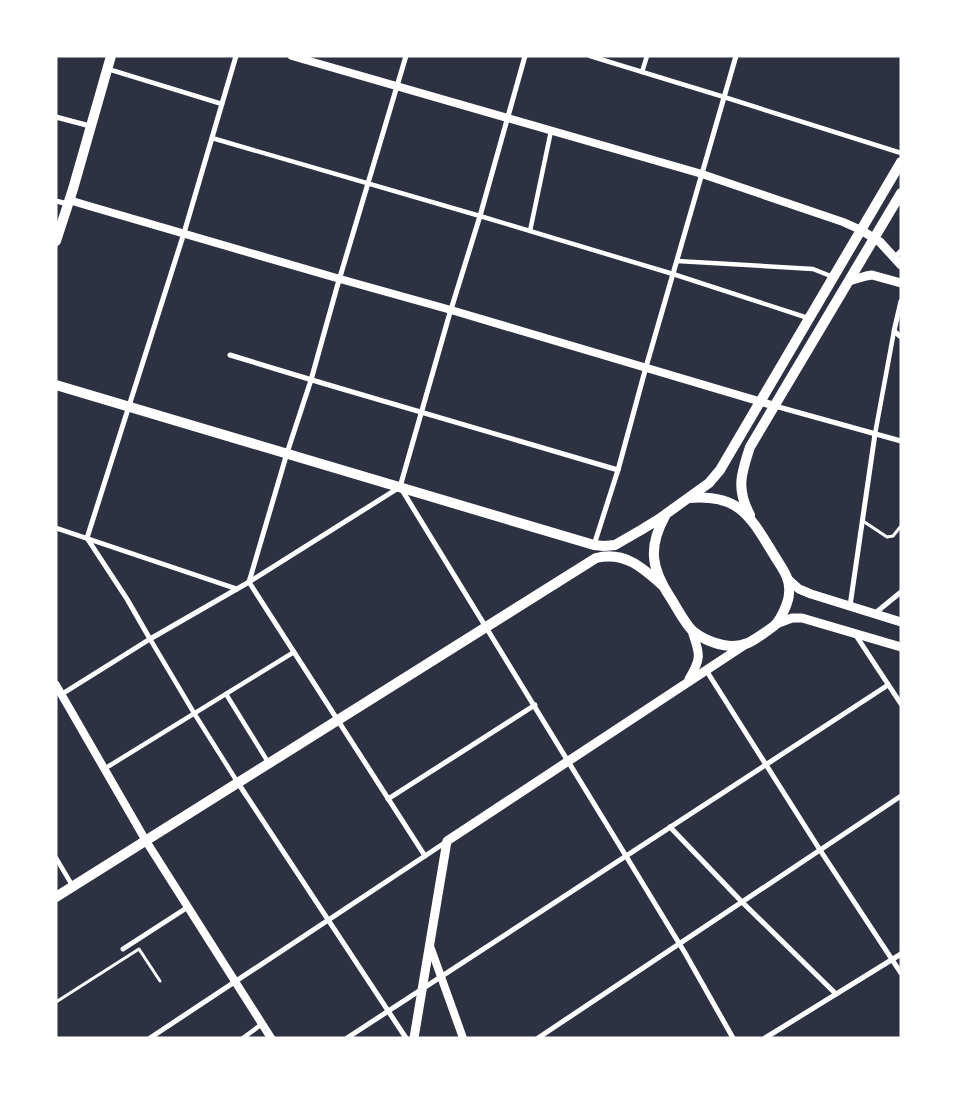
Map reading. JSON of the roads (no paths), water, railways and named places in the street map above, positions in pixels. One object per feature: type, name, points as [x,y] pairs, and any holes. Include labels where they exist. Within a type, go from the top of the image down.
[{"type":"main road","points":[[56,241],[111,56]]},
{"type":"main road","points":[[56,385],[594,545],[615,544],[667,513],[709,483],[720,470],[901,162]]},
{"type":"main road","points":[[901,193],[750,447],[743,468],[741,484],[742,496],[752,521],[789,580],[799,589],[901,622]]},
{"type":"main road","points":[[861,230],[885,247],[901,265]]},
{"type":"main road","points":[[849,281],[872,275],[901,283]]},
{"type":"main road","points":[[688,498],[724,500],[742,511],[752,521]]},
{"type":"main road","points":[[667,513],[657,532],[653,547],[654,563],[662,585],[692,631],[698,646],[699,658],[695,670],[686,684]]},
{"type":"main road","points":[[56,897],[596,558],[612,556],[630,560],[662,585]]},
{"type":"main road","points":[[776,624],[788,601],[790,593],[789,580]]},
{"type":"main road","points":[[414,1038],[447,842],[776,624],[792,618],[802,618],[901,647]]},
{"type":"main road","points":[[692,631],[711,641],[724,645],[738,646],[748,643]]},
{"type":"street","points":[[87,538],[184,233],[236,56]]},
{"type":"street","points":[[292,56],[702,174],[843,222],[861,230]]},
{"type":"street","points":[[406,56],[311,380],[287,453],[249,582],[424,856]]},
{"type":"street","points":[[59,696],[150,639],[249,582],[400,487],[525,56]]},
{"type":"street","points":[[590,56],[901,153]]},
{"type":"street","points":[[642,72],[647,56]]},
{"type":"street","points":[[594,545],[618,470],[676,261],[736,56]]},
{"type":"street","points":[[107,69],[222,104]]},
{"type":"street","points":[[56,116],[90,126]]},
{"type":"street","points":[[530,231],[551,131]]},
{"type":"street","points":[[212,138],[673,274],[808,318]]},
{"type":"street","points":[[56,201],[65,207],[89,206],[901,441]]},
{"type":"street","points":[[893,258],[901,251]]},
{"type":"street","points":[[676,261],[813,269],[833,277]]},
{"type":"street","points":[[850,606],[876,434],[901,301]]},
{"type":"street","points":[[894,332],[901,337]]},
{"type":"street","points":[[230,354],[311,380],[618,470]]},
{"type":"street","points":[[400,487],[569,761],[733,1038]]},
{"type":"street","points":[[56,528],[237,589]]},
{"type":"street","points":[[87,538],[127,599],[194,714],[238,783],[406,1038]]},
{"type":"street","points":[[874,614],[901,592]]},
{"type":"street","points":[[854,633],[901,704]]},
{"type":"street","points":[[109,766],[294,652]]},
{"type":"street","points":[[706,670],[820,850],[901,973]]},
{"type":"street","points":[[56,685],[59,696],[146,841],[271,1038]]},
{"type":"street","points":[[347,1038],[888,685]]},
{"type":"street","points":[[226,694],[269,764]]},
{"type":"street","points":[[388,799],[535,705]]},
{"type":"street","points":[[538,1038],[901,796]]},
{"type":"street","points":[[670,827],[742,902],[836,994]]},
{"type":"street","points":[[150,1038],[447,842]]},
{"type":"street","points":[[56,858],[73,886]]},
{"type":"street","points":[[123,949],[188,907]]},
{"type":"street","points":[[430,944],[464,1038]]},
{"type":"street","points":[[765,1038],[901,954]]},
{"type":"street","points":[[243,1038],[262,1024]]},
{"type":"lane","points":[[863,521],[887,536],[893,536],[901,526]]},
{"type":"lane","points":[[56,1002],[139,949],[160,981]]}]
